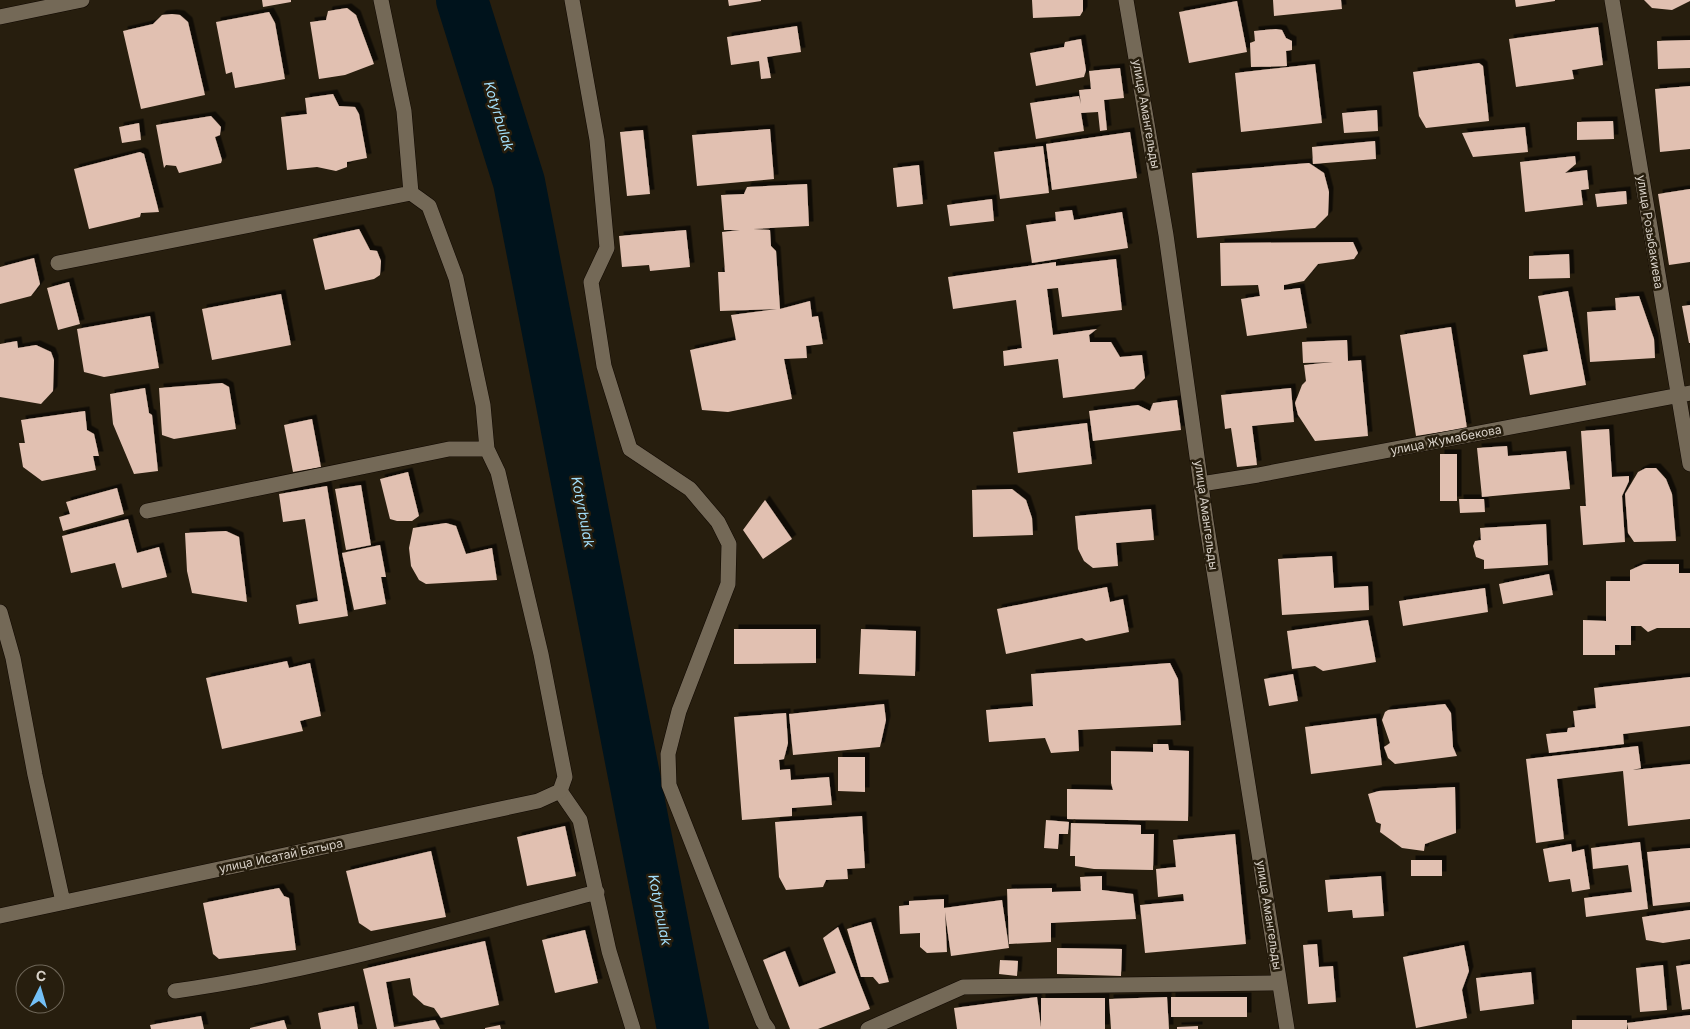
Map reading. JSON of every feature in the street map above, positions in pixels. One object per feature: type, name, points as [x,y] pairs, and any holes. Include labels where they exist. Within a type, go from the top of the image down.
[{"type":"street","points":[[0,17],[82,0]]},
{"type":"street","points":[[381,0],[404,111],[411,193]]},
{"type":"street","points":[[572,0],[597,140],[607,248],[591,282],[604,366],[630,449],[690,489],[718,522],[729,544],[728,584],[679,711],[668,754],[669,785],[763,1022],[768,1029]]},
{"type":"street","name":"улица Амангельды","points":[[1126,0],[1166,235],[1201,484],[1287,1029]]},
{"type":"street","name":"улица Розыбакиева","points":[[1612,0],[1683,394],[1690,464]]},
{"type":"street","points":[[58,264],[411,193],[430,206],[456,278],[483,405],[487,449],[498,472],[541,654],[565,777],[560,791],[580,820],[610,951],[633,1029]]},
{"type":"street","name":"улица Жумабекова","points":[[1201,484],[1258,476],[1683,394]]},
{"type":"street","points":[[147,511],[449,449],[487,449]]},
{"type":"street","points":[[0,612],[13,658],[35,775],[63,902]]},
{"type":"street","name":"улица Исатай Батыра","points":[[0,916],[538,801],[560,791]]},
{"type":"street","points":[[175,991],[237,982],[423,938],[596,892]]},
{"type":"street","points":[[868,1029],[932,999],[963,988],[1279,983]]},
{"type":"building","points":[[262,0],[291,0],[291,2],[263,7]]},
{"type":"building","points":[[728,0],[761,0],[761,1],[729,6]]},
{"type":"building","points":[[1032,0],[1083,0],[1083,11],[1080,16],[1033,18]]},
{"type":"building","points":[[1273,0],[1341,0],[1342,9],[1274,16]]},
{"type":"building","points":[[1515,0],[1555,0],[1555,1],[1516,7]]},
{"type":"building","points":[[1644,0],[1690,1],[1672,10],[1652,8]]},
{"type":"building","points":[[1237,1],[1247,52],[1189,63],[1179,12]]},
{"type":"building","points":[[347,8],[356,15],[374,64],[345,75],[319,79],[310,22],[326,20],[328,11]]},
{"type":"building","points":[[269,12],[275,23],[285,79],[235,88],[232,72],[226,74],[216,22]]},
{"type":"building","points":[[162,15],[180,15],[188,22],[205,95],[141,109],[123,31],[153,24]]},
{"type":"building","points":[[797,26],[801,52],[767,57],[771,78],[761,79],[759,61],[731,65],[727,37]]},
{"type":"building","points":[[1598,27],[1603,65],[1572,70],[1574,79],[1516,87],[1509,39]]},
{"type":"building","points":[[1282,30],[1286,38],[1292,41],[1292,50],[1286,51],[1287,66],[1251,67],[1250,43],[1255,41],[1254,31]]},
{"type":"building","points":[[1081,39],[1086,70],[1084,77],[1036,86],[1030,53],[1064,47],[1065,42]]},
{"type":"building","points":[[1690,40],[1690,68],[1658,69],[1657,41]]},
{"type":"building","points":[[1479,63],[1483,66],[1489,121],[1426,128],[1419,116],[1413,72]]},
{"type":"building","points":[[1315,64],[1322,123],[1241,132],[1235,73]]},
{"type":"building","points":[[1120,68],[1124,98],[1104,100],[1107,130],[1100,131],[1098,112],[1081,113],[1084,131],[1036,139],[1030,103],[1079,96],[1081,104],[1079,90],[1091,89],[1089,71]]},
{"type":"building","points":[[1690,86],[1690,149],[1660,152],[1655,89]]},
{"type":"building","points":[[333,94],[339,106],[355,107],[359,114],[367,158],[347,162],[347,167],[336,171],[317,167],[287,170],[281,117],[307,114],[305,98]]},
{"type":"building","points":[[1377,110],[1378,131],[1344,133],[1342,113]]},
{"type":"building","points":[[211,116],[221,127],[220,135],[215,137],[222,160],[221,163],[179,173],[176,166],[166,165],[164,168],[156,125]]},
{"type":"building","points":[[1613,121],[1614,139],[1577,140],[1577,122]]},
{"type":"building","points":[[139,123],[141,140],[122,143],[119,127]]},
{"type":"building","points":[[1525,127],[1528,152],[1473,157],[1462,133]]},
{"type":"building","points":[[770,129],[774,179],[697,186],[692,135]]},
{"type":"building","points":[[643,130],[650,194],[627,196],[620,132]]},
{"type":"building","points":[[1130,132],[1137,178],[1052,190],[1046,144]]},
{"type":"building","points":[[1375,141],[1376,159],[1313,164],[1312,147]]},
{"type":"building","points":[[1043,146],[1049,193],[1000,199],[994,152]]},
{"type":"building","points":[[140,152],[144,154],[159,212],[141,213],[140,217],[89,229],[74,169]]},
{"type":"building","points":[[1575,156],[1576,164],[1565,173],[1587,170],[1589,189],[1581,190],[1583,205],[1525,212],[1520,162]]},
{"type":"building","points":[[1309,163],[1324,173],[1329,192],[1328,215],[1315,228],[1197,238],[1192,173]]},
{"type":"building","points":[[919,165],[923,204],[897,207],[893,168]]},
{"type":"building","points":[[807,184],[809,226],[753,229],[770,230],[771,246],[776,251],[780,309],[810,301],[812,317],[818,316],[823,344],[806,346],[807,358],[784,359],[792,399],[728,412],[702,410],[690,350],[736,340],[731,315],[777,309],[720,311],[718,272],[725,272],[722,232],[740,230],[724,230],[721,195],[744,194],[747,187]]},
{"type":"building","points":[[1690,189],[1690,262],[1669,265],[1658,194]]},
{"type":"building","points":[[1626,191],[1627,204],[1597,207],[1595,194]]},
{"type":"building","points":[[992,199],[994,221],[950,226],[947,205]]},
{"type":"building","points":[[1072,210],[1074,220],[1122,212],[1128,248],[1032,263],[1026,225],[1056,221],[1055,212]]},
{"type":"building","points":[[359,229],[370,250],[377,251],[381,261],[380,275],[374,279],[325,290],[313,239]]},
{"type":"building","points":[[686,230],[690,267],[650,271],[649,265],[622,267],[619,236]]},
{"type":"building","points":[[1353,242],[1358,253],[1354,259],[1318,264],[1304,281],[1284,285],[1284,290],[1300,288],[1307,328],[1247,336],[1241,299],[1260,296],[1258,285],[1221,286],[1220,243]]},
{"type":"building","points":[[1569,254],[1570,278],[1529,279],[1529,256]]},
{"type":"building","points":[[34,258],[40,284],[31,296],[0,304],[0,267]]},
{"type":"building","points":[[1116,259],[1122,310],[1062,317],[1058,288],[1047,289],[1053,335],[1097,329],[1089,335],[1090,342],[1111,342],[1120,357],[1142,355],[1145,378],[1134,389],[1063,398],[1058,359],[1004,366],[1003,351],[1022,348],[1016,300],[953,309],[948,277],[1056,262],[1056,266]]},
{"type":"building","points":[[69,282],[80,324],[58,330],[47,288]]},
{"type":"building","points":[[1568,291],[1586,385],[1530,395],[1523,355],[1548,351],[1538,296]]},
{"type":"building","points":[[281,294],[291,345],[212,360],[202,309]]},
{"type":"building","points":[[1639,296],[1654,339],[1655,358],[1590,362],[1587,312],[1616,310],[1615,298]]},
{"type":"building","points":[[1690,305],[1690,343],[1689,343],[1682,306]]},
{"type":"building","points":[[150,316],[159,368],[104,377],[84,372],[77,329]]},
{"type":"building","points":[[1451,327],[1467,428],[1416,436],[1400,335]]},
{"type":"building","points":[[1347,340],[1348,361],[1361,360],[1368,436],[1315,441],[1298,415],[1295,403],[1302,385],[1306,381],[1304,365],[1333,362],[1303,363],[1302,342]]},
{"type":"building","points":[[17,341],[18,348],[36,345],[51,352],[54,360],[53,391],[41,404],[0,397],[0,344]]},
{"type":"building","points":[[222,383],[229,387],[236,429],[174,439],[162,435],[159,388]]},
{"type":"building","points":[[145,388],[149,413],[152,415],[158,471],[134,474],[113,424],[110,394]]},
{"type":"building","points":[[1291,388],[1294,422],[1252,426],[1257,465],[1237,467],[1231,428],[1225,429],[1221,395]]},
{"type":"building","points":[[1177,400],[1181,430],[1093,441],[1089,411],[1138,405],[1150,411],[1153,403]]},
{"type":"building","points":[[85,411],[87,430],[94,434],[99,456],[93,456],[96,470],[42,481],[23,467],[19,443],[25,443],[21,420]]},
{"type":"building","points":[[312,419],[321,467],[293,472],[284,425]]},
{"type":"building","points":[[1087,423],[1092,464],[1018,473],[1013,432]]},
{"type":"building","points":[[1609,429],[1612,477],[1629,476],[1629,481],[1622,496],[1625,542],[1583,545],[1580,506],[1586,506],[1581,431]]},
{"type":"building","points":[[1507,446],[1508,456],[1566,451],[1570,489],[1482,497],[1477,448]]},
{"type":"building","points":[[1440,454],[1457,454],[1457,501],[1440,501]]},
{"type":"building","points":[[1646,468],[1656,468],[1666,479],[1672,494],[1676,541],[1634,542],[1628,533],[1625,494],[1638,472]]},
{"type":"building","points":[[408,472],[419,516],[412,521],[390,519],[380,479]]},
{"type":"building","points":[[361,485],[371,545],[346,550],[335,489]]},
{"type":"building","points":[[327,486],[348,616],[299,624],[296,605],[318,601],[305,519],[283,522],[279,494]]},
{"type":"building","points":[[117,488],[124,514],[63,531],[59,517],[70,514],[66,502]]},
{"type":"building","points":[[1012,489],[1026,500],[1032,518],[1033,535],[973,537],[972,490]]},
{"type":"building","points":[[1459,499],[1484,499],[1485,512],[1460,513]]},
{"type":"building","points":[[765,500],[792,539],[763,559],[743,530]]},
{"type":"building","points":[[1151,509],[1154,540],[1116,543],[1118,566],[1093,568],[1084,561],[1078,549],[1075,516]]},
{"type":"building","points":[[128,519],[137,553],[159,547],[167,577],[122,588],[115,563],[71,573],[62,536]]},
{"type":"building","points":[[446,523],[456,526],[466,554],[492,548],[497,580],[426,584],[419,580],[411,566],[409,548],[413,528]]},
{"type":"building","points":[[1546,524],[1548,565],[1484,569],[1484,560],[1476,557],[1473,546],[1475,541],[1481,540],[1480,528]]},
{"type":"building","points":[[226,531],[239,537],[247,602],[192,593],[187,571],[185,533]]},
{"type":"building","points":[[380,545],[386,577],[381,577],[386,604],[354,610],[342,553]]},
{"type":"building","points":[[1332,556],[1334,588],[1368,586],[1369,610],[1282,615],[1278,559]]},
{"type":"building","points":[[1644,564],[1679,564],[1679,573],[1690,573],[1690,628],[1657,628],[1648,632],[1641,626],[1631,626],[1631,645],[1615,645],[1615,655],[1583,655],[1583,620],[1606,621],[1606,581],[1630,581],[1630,570]]},
{"type":"building","points":[[1549,574],[1553,595],[1503,604],[1499,584]]},
{"type":"building","points":[[1107,587],[1110,602],[1123,599],[1129,632],[1086,641],[1082,638],[1006,654],[997,609]]},
{"type":"building","points":[[1485,588],[1488,612],[1403,626],[1399,601]]},
{"type":"building","points":[[1368,620],[1376,662],[1323,671],[1315,666],[1292,669],[1287,631]]},
{"type":"building","points":[[734,629],[816,629],[816,663],[734,664]]},
{"type":"building","points":[[861,629],[916,631],[915,676],[859,674]]},
{"type":"building","points":[[287,661],[289,668],[310,663],[321,716],[300,721],[303,731],[222,749],[206,678]]},
{"type":"building","points":[[1170,663],[1178,679],[1181,725],[1078,730],[1079,751],[1051,753],[1045,738],[989,742],[986,710],[1033,706],[1031,674]]},
{"type":"building","points":[[1293,674],[1298,701],[1269,706],[1264,679]]},
{"type":"building","points":[[1690,677],[1690,726],[1623,734],[1624,744],[1549,753],[1546,734],[1567,732],[1568,728],[1575,727],[1573,711],[1596,708],[1594,688]]},
{"type":"building","points":[[884,704],[886,720],[880,747],[793,755],[789,714]]},
{"type":"building","points":[[1445,704],[1451,713],[1453,747],[1457,756],[1395,764],[1388,758],[1384,747],[1390,743],[1382,720],[1385,712],[1388,710]]},
{"type":"building","points":[[786,713],[788,743],[784,759],[779,760],[780,770],[790,769],[791,780],[829,777],[832,805],[792,808],[792,816],[742,820],[734,717]]},
{"type":"building","points":[[1376,718],[1382,765],[1311,774],[1305,727]]},
{"type":"building","points":[[1153,744],[1168,744],[1169,750],[1189,751],[1188,821],[1067,819],[1067,789],[1113,790],[1111,783],[1111,751],[1153,752]]},
{"type":"building","points":[[1638,746],[1641,768],[1633,770],[1690,764],[1690,819],[1628,826],[1623,771],[1557,779],[1564,839],[1536,843],[1526,759]]},
{"type":"building","points":[[838,757],[865,757],[865,792],[838,791]]},
{"type":"building","points":[[1455,787],[1456,833],[1425,844],[1424,851],[1402,848],[1380,832],[1381,824],[1376,822],[1368,794],[1379,791]]},
{"type":"building","points":[[862,816],[865,868],[847,869],[848,879],[826,880],[823,887],[786,890],[779,877],[775,822]]},
{"type":"building","points":[[1046,820],[1069,822],[1068,834],[1059,834],[1058,849],[1044,848]]},
{"type":"building","points":[[1071,823],[1141,825],[1141,834],[1154,834],[1153,870],[1094,869],[1075,866],[1075,856],[1070,856]]},
{"type":"building","points":[[565,826],[576,876],[527,886],[517,837]]},
{"type":"building","points":[[1235,834],[1246,944],[1145,953],[1140,905],[1184,901],[1183,894],[1158,897],[1156,869],[1176,867],[1173,840]]},
{"type":"building","points":[[1640,842],[1648,909],[1586,917],[1584,898],[1632,892],[1628,865],[1593,869],[1591,848]]},
{"type":"building","points":[[1571,844],[1572,852],[1584,849],[1590,889],[1572,892],[1570,879],[1549,882],[1543,849]]},
{"type":"building","points":[[1690,848],[1690,902],[1653,906],[1647,852]]},
{"type":"building","points":[[431,851],[446,917],[371,931],[359,923],[346,871]]},
{"type":"building","points":[[1411,860],[1442,860],[1442,876],[1411,876]]},
{"type":"building","points":[[1102,876],[1102,890],[1133,894],[1136,919],[1051,923],[1051,942],[1009,944],[1007,889],[1052,888],[1052,892],[1081,891],[1080,877]]},
{"type":"building","points":[[1381,876],[1384,916],[1353,918],[1352,910],[1328,912],[1325,880]]},
{"type":"building","points":[[279,888],[284,896],[289,898],[296,950],[219,959],[213,954],[203,903]]},
{"type":"building","points":[[944,899],[944,908],[1002,900],[1009,948],[951,956],[945,912],[947,952],[927,953],[920,947],[920,933],[900,934],[899,906],[909,905],[909,901]]},
{"type":"building","points":[[1690,910],[1690,939],[1663,943],[1646,940],[1642,917]]},
{"type":"building","points":[[871,922],[889,982],[879,984],[873,977],[861,977],[847,929]]},
{"type":"building","points":[[838,927],[870,1009],[818,1029],[790,1029],[763,960],[785,951],[799,987],[836,973],[823,938]]},
{"type":"building","points":[[585,930],[598,983],[555,993],[542,940]]},
{"type":"building","points":[[485,941],[499,1005],[441,1018],[434,1008],[424,1005],[413,995],[410,978],[386,982],[394,1027],[435,1020],[440,1029],[377,1029],[363,969]]},
{"type":"building","points":[[1317,944],[1319,967],[1333,966],[1336,1002],[1308,1004],[1303,945]]},
{"type":"building","points":[[1464,945],[1469,971],[1462,990],[1467,1018],[1416,1028],[1403,957]]},
{"type":"building","points":[[1057,948],[1122,949],[1121,976],[1057,974]]},
{"type":"building","points":[[1000,960],[1018,961],[1017,976],[999,974]]},
{"type":"building","points":[[1690,964],[1690,1009],[1682,1010],[1676,966]]},
{"type":"building","points":[[1663,965],[1667,1010],[1640,1012],[1636,968]]},
{"type":"building","points":[[1531,972],[1534,1004],[1480,1011],[1476,978]]},
{"type":"building","points":[[1037,997],[1041,1027],[1041,998],[1105,998],[1105,1029],[957,1029],[954,1008]]},
{"type":"building","points":[[1167,997],[1169,1029],[1111,1029],[1109,999]]},
{"type":"building","points":[[1171,997],[1247,997],[1247,1017],[1171,1017]]},
{"type":"building","points":[[354,1006],[358,1029],[321,1029],[318,1013]]},
{"type":"building","points":[[1690,1015],[1690,1029],[1628,1029],[1627,1023]]},
{"type":"building","points":[[201,1016],[204,1029],[151,1029],[150,1025]]},
{"type":"building","points":[[284,1020],[287,1029],[250,1029],[250,1028]]},
{"type":"building","points":[[1572,1020],[1627,1020],[1627,1029],[1572,1029]]},
{"type":"building","points":[[500,1025],[501,1029],[485,1029],[485,1028]]},
{"type":"building","points":[[1198,1026],[1198,1029],[1177,1029],[1177,1027]]},
{"type":"waterway","name":"Kotyrbulak","points":[[462,0],[519,182],[683,1029]]}]
